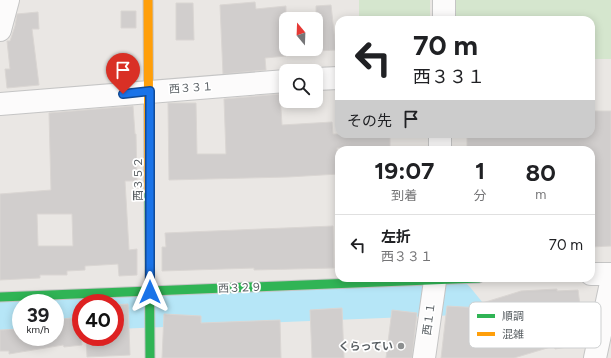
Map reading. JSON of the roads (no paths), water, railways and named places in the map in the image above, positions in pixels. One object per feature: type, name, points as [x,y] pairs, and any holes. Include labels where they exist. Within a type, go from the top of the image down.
[{"type":"street","points":[[0,30],[8,0]]},
{"type":"street","name":"西３５２","points":[[148,0],[150,91],[150,358]]},
{"type":"street","points":[[444,0],[444,16]]},
{"type":"street","points":[[323,79],[335,78]]},
{"type":"street","name":"西３３１","points":[[0,104],[150,91],[279,82]]},
{"type":"street","points":[[595,274],[611,274]]},
{"type":"street","name":"西３２９","points":[[0,297],[369,282]]},
{"type":"street","name":"西１１","points":[[424,358],[435,282]]},
{"type":"street","points":[[601,330],[611,283]]},
{"type":"street","points":[[595,358],[597,348]]},
{"type":"waterway","points":[[124,312],[457,298],[469,313]]},
{"type":"waterway","points":[[64,312],[72,312]]},
{"type":"waterway","points":[[0,313],[12,313]]},
{"type":"waterway","points":[[491,348],[497,358]]},
{"type":"place","name":"くらってい","points":[[401,346]]}]
